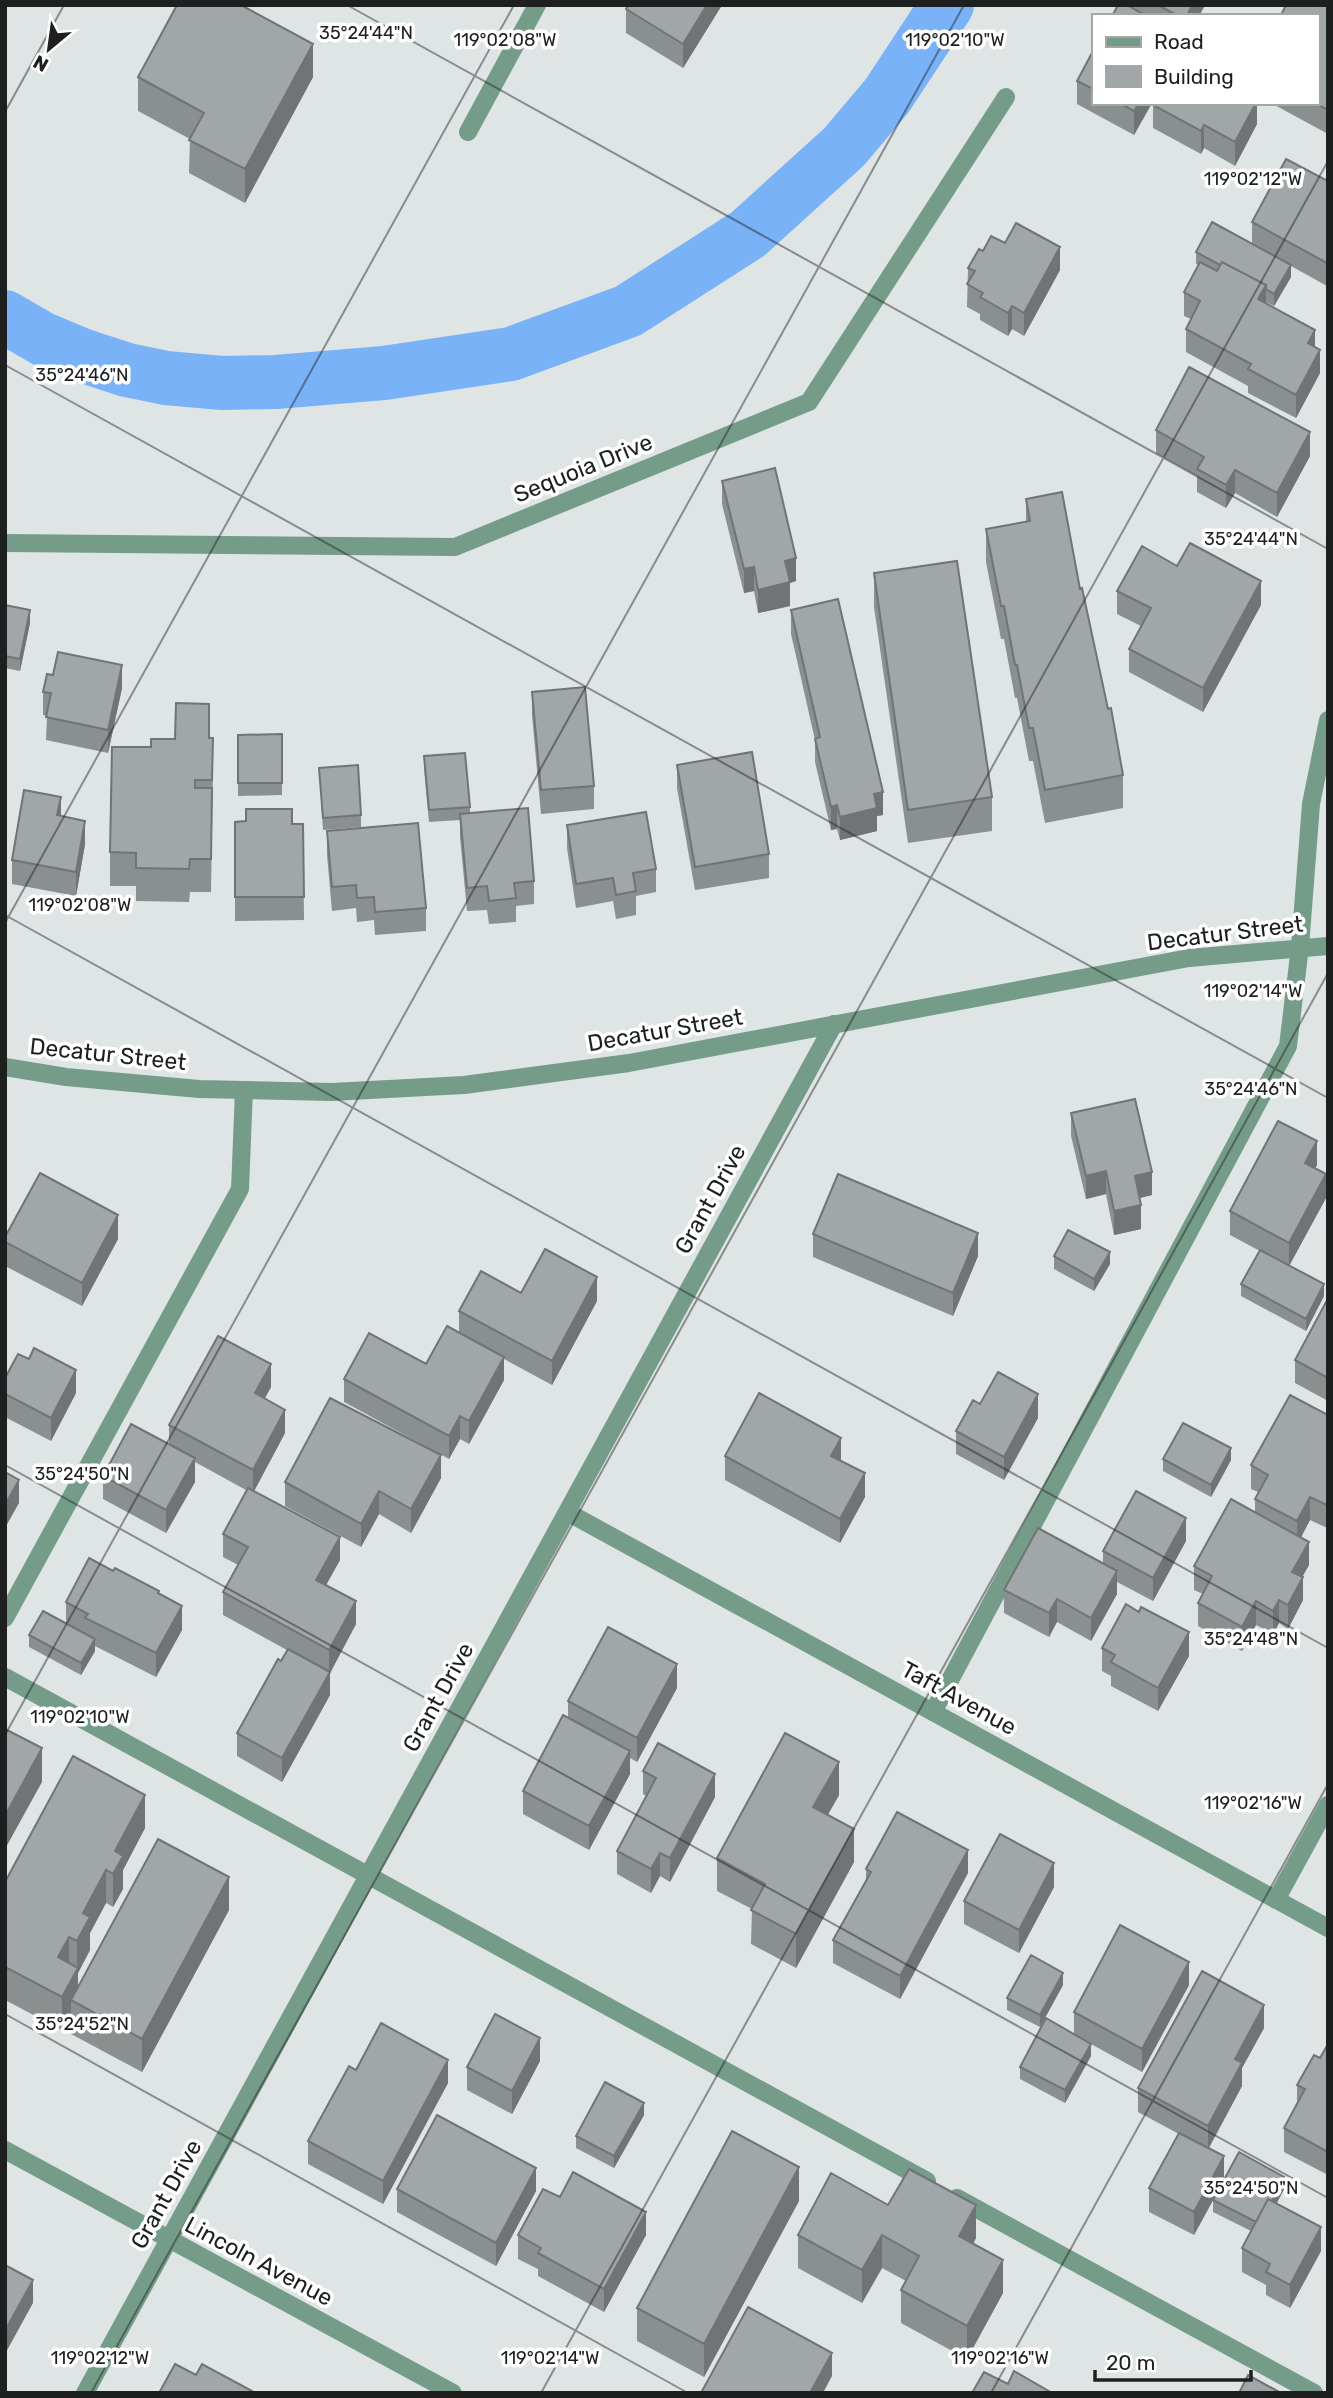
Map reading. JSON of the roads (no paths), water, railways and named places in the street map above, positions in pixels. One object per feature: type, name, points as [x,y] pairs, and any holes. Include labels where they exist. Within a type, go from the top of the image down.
[{"type":"street","points":[[468,132],[537,5]]},
{"type":"street","name":"Sequoia Drive","points":[[5,543],[454,547],[809,402],[1006,97]]},
{"type":"street","points":[[933,1712],[1288,1046],[1300,947],[1311,803],[1328,720]]},
{"type":"street","name":"Decatur Street","points":[[5,1067],[66,1077],[199,1089],[332,1092],[464,1085],[629,1063],[1189,958],[1328,946]]},
{"type":"street","name":"Grant Drive","points":[[86,2393],[834,1024]]},
{"type":"street","points":[[5,1618],[240,1189],[243,1090]]},
{"type":"street","name":"Taft Avenue","points":[[567,1512],[1328,1928]]},
{"type":"street","points":[[5,1677],[1314,2393]]},
{"type":"street","points":[[1276,1900],[1328,1805]]},
{"type":"street","name":"Lincoln Avenue","points":[[5,2150],[453,2393]]},
{"type":"waterway","points":[[5,317],[43,339],[127,370],[166,378],[222,383],[276,382],[384,373],[511,354],[628,311],[748,234],[844,147],[887,96],[947,5]]}]
